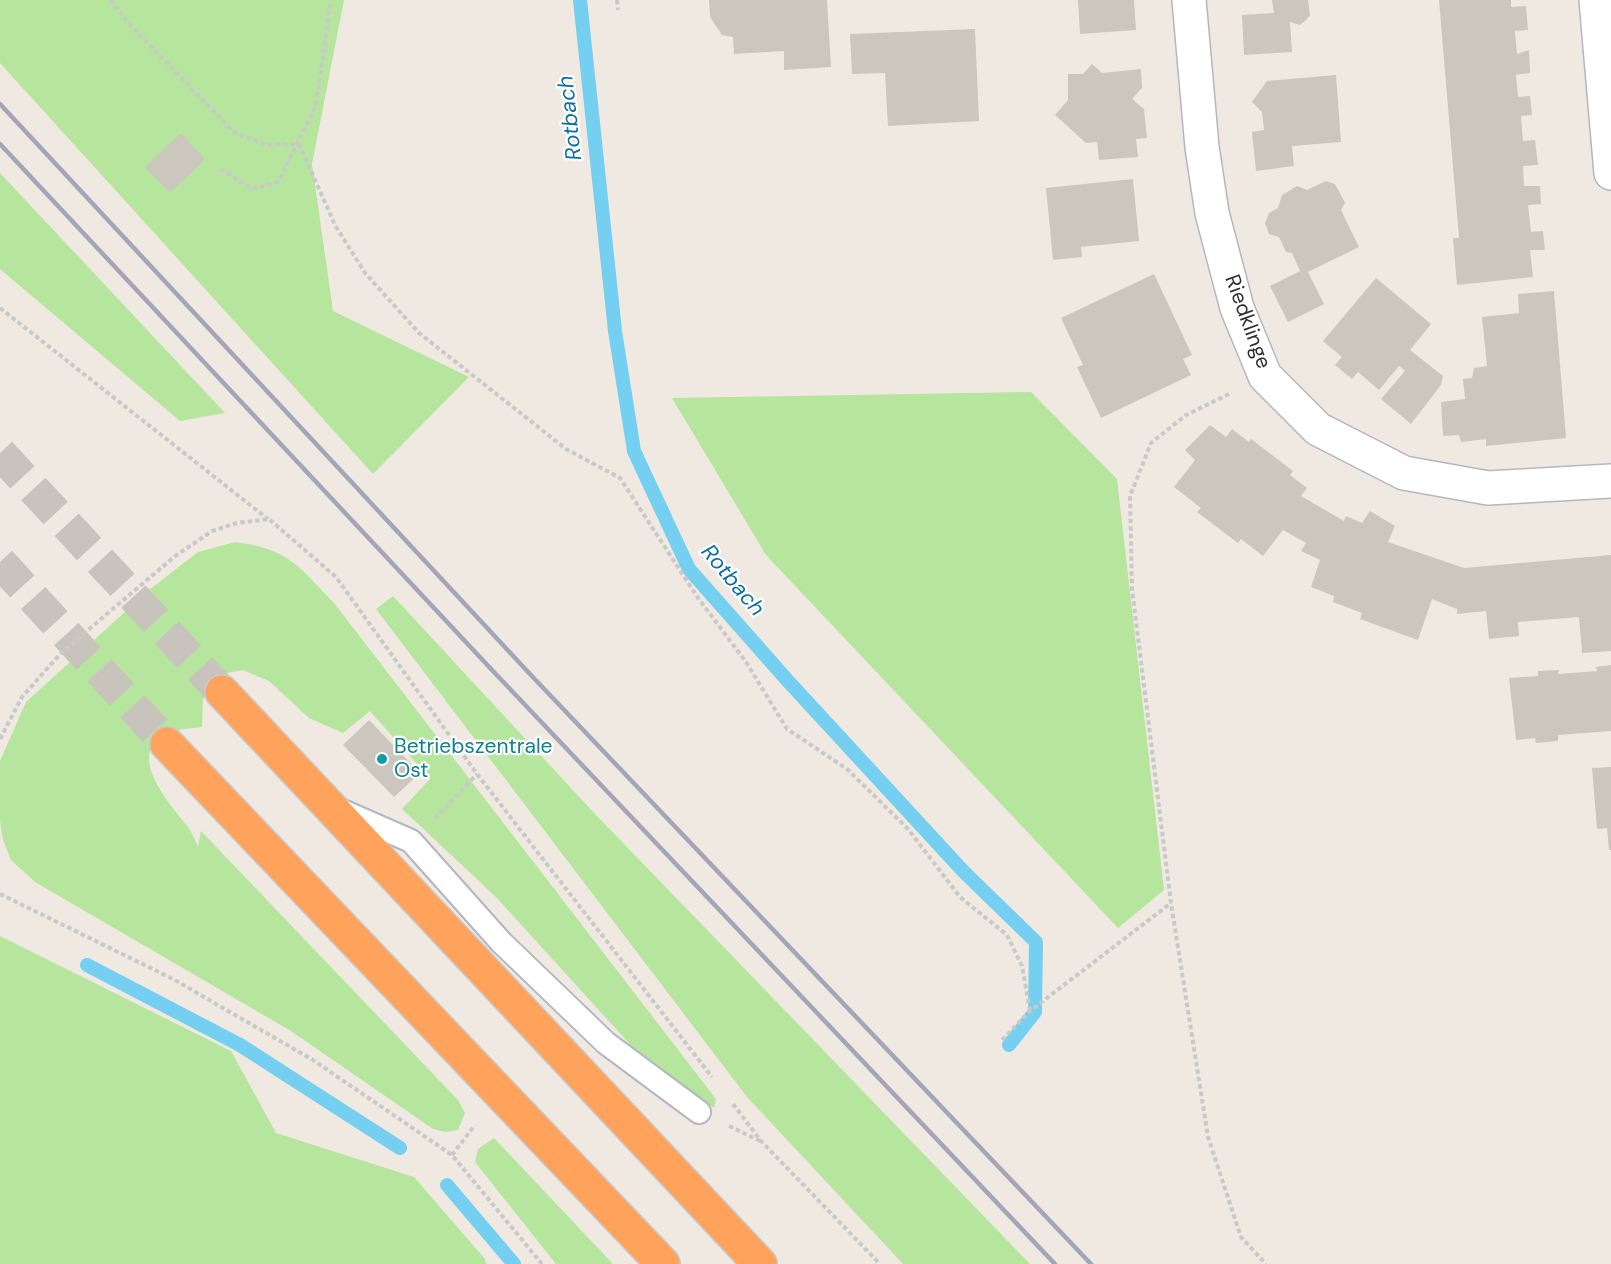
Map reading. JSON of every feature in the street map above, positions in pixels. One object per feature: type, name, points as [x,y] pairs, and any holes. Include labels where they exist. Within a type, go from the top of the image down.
[{"type":"highway","points":[[222,692],[759,1264]]},
{"type":"highway","points":[[167,744],[663,1264]]},
{"type":"street","name":"Riedklinge","points":[[1189,0],[1202,147],[1212,213],[1237,308],[1265,376],[1318,429],[1404,473],[1488,488],[1611,481]]},
{"type":"street","points":[[1596,0],[1611,173]]},
{"type":"lane","points":[[325,803],[411,841],[501,942],[606,1043],[699,1112]]},
{"type":"path","points":[[110,0],[131,26],[234,132],[267,145],[299,144]]},
{"type":"path","points":[[221,169],[252,189],[278,182],[299,144],[316,105],[331,0]]},
{"type":"path","points":[[617,0],[618,10]]},
{"type":"path","points":[[299,144],[335,225],[365,273],[428,340],[566,449],[620,478],[698,598],[746,662],[787,729],[848,769],[908,829],[960,897],[1007,935],[1022,966],[1030,1011]]},
{"type":"path","points":[[0,308],[269,519],[336,577],[477,774],[718,1084]]},
{"type":"path","points":[[1265,376],[1186,415],[1151,443],[1130,496],[1132,589],[1171,903],[1208,1137],[1241,1237],[1266,1264]]},
{"type":"path","points":[[0,739],[22,698],[62,653],[174,557],[212,531],[237,523],[269,519]]},
{"type":"path","points":[[429,825],[477,774]]},
{"type":"path","points":[[0,894],[173,979],[322,1066],[452,1155],[542,1264]]},
{"type":"path","points":[[1002,1040],[1030,1011],[1171,903]]},
{"type":"path","points":[[732,1103],[761,1141],[880,1264]]},
{"type":"green space","points":[[0,0],[344,0],[312,164],[333,311],[469,377],[373,474],[0,63]]},
{"type":"green space","points":[[0,173],[225,413],[180,421],[0,269]]},
{"type":"green space","points":[[1031,392],[1117,479],[1164,890],[1118,928],[766,555],[672,398]]},
{"type":"green space","points":[[235,542],[268,549],[291,561],[334,603],[716,1099],[714,1108],[636,1051],[496,897],[402,809],[430,779],[370,711],[343,733],[309,718],[269,681],[243,670],[222,674],[208,687],[203,700],[202,727],[178,730],[161,736],[151,750],[149,761],[157,785],[189,828],[198,847],[201,831],[458,1100],[465,1113],[458,1130],[446,1132],[433,1129],[291,1031],[35,882],[11,860],[3,840],[0,821],[0,761],[26,702],[149,590],[198,552]]},
{"type":"green space","points":[[393,596],[596,815],[1030,1264],[903,1264],[747,1097],[376,609]]},
{"type":"green space","points":[[0,936],[231,1051],[276,1133],[414,1177],[485,1259],[486,1264],[0,1264]]},
{"type":"green space","points":[[494,1138],[613,1264],[556,1264],[475,1162],[478,1149]]},
{"type":"building","points":[[709,0],[827,0],[831,67],[784,70],[784,51],[734,54],[733,37],[722,35],[710,17]]},
{"type":"building","points":[[1078,0],[1134,0],[1136,30],[1080,34]]},
{"type":"building","points":[[1272,0],[1308,0],[1310,15],[1306,20],[1300,25],[1290,22],[1292,52],[1244,55],[1242,15],[1274,13]]},
{"type":"building","points":[[1439,0],[1511,0],[1511,7],[1526,6],[1528,30],[1515,31],[1517,54],[1529,50],[1530,73],[1516,75],[1518,97],[1530,96],[1532,115],[1521,116],[1523,141],[1535,140],[1538,165],[1523,166],[1524,186],[1540,186],[1541,204],[1528,205],[1531,232],[1543,231],[1545,250],[1530,250],[1533,277],[1457,285],[1453,238],[1459,238]]},
{"type":"building","points":[[975,29],[979,121],[888,126],[885,73],[852,74],[850,34]]},
{"type":"building","points":[[1092,64],[1102,73],[1141,69],[1142,88],[1132,99],[1144,109],[1147,138],[1136,139],[1138,157],[1099,160],[1097,142],[1086,143],[1055,115],[1068,100],[1068,74],[1083,74]]},
{"type":"building","points":[[1336,75],[1341,142],[1292,146],[1294,166],[1256,171],[1252,132],[1264,130],[1262,112],[1252,102],[1267,81]]},
{"type":"building","points":[[181,133],[205,159],[170,193],[145,167]]},
{"type":"building","points":[[1133,179],[1139,241],[1081,247],[1082,257],[1053,260],[1046,188]]},
{"type":"building","points":[[1326,181],[1335,184],[1345,203],[1341,210],[1359,247],[1308,272],[1324,304],[1288,322],[1270,286],[1300,271],[1292,253],[1286,252],[1279,237],[1269,234],[1265,223],[1269,213],[1278,208],[1282,195],[1297,186],[1307,190]]},
{"type":"building","points":[[1154,274],[1192,355],[1183,359],[1191,375],[1101,418],[1077,367],[1083,365],[1061,318]]},
{"type":"building","points":[[1376,278],[1431,324],[1410,350],[1443,376],[1441,385],[1411,424],[1381,399],[1405,371],[1399,366],[1379,390],[1358,372],[1352,379],[1335,365],[1342,357],[1323,341]]},
{"type":"building","points":[[1554,291],[1566,438],[1486,446],[1486,439],[1461,442],[1459,435],[1443,436],[1441,402],[1465,399],[1463,379],[1472,378],[1474,368],[1487,366],[1482,317],[1519,313],[1518,294]]},
{"type":"building","points":[[1210,425],[1226,437],[1232,429],[1249,442],[1251,439],[1293,471],[1290,475],[1307,488],[1301,496],[1344,521],[1346,516],[1362,523],[1370,511],[1395,526],[1388,542],[1464,568],[1611,555],[1611,651],[1582,653],[1579,617],[1518,622],[1519,636],[1489,639],[1486,611],[1457,614],[1457,609],[1432,599],[1418,640],[1360,619],[1362,613],[1333,602],[1334,596],[1311,587],[1320,560],[1301,551],[1306,543],[1283,530],[1263,556],[1241,539],[1238,543],[1197,512],[1201,508],[1174,487],[1195,460],[1185,450]]},
{"type":"building","points":[[1611,665],[1611,731],[1558,735],[1558,741],[1536,743],[1535,738],[1516,740],[1509,678],[1538,676],[1538,671],[1559,670],[1558,674],[1597,671],[1596,667]]},
{"type":"building","name":"Betriebszentrale Ost","points":[[369,720],[420,773],[394,797],[343,745]]},
{"type":"building","points":[[1611,767],[1611,850],[1609,850],[1607,828],[1597,829],[1592,768]]},
{"type":"waterway","name":"Rotbach","points":[[580,0],[615,331],[634,451],[689,569],[787,680],[964,872],[1036,942],[1035,1012],[1009,1045]]},
{"type":"waterway","points":[[87,965],[240,1045],[400,1148]]},
{"type":"waterway","points":[[447,1185],[514,1264]]},
{"type":"tunnel","points":[[0,453],[222,692]]},
{"type":"tunnel","points":[[0,562],[167,744]]},
{"type":"railway","points":[[0,104],[529,673],[1091,1264]]},
{"type":"railway","points":[[0,144],[492,670],[1055,1264]]},
{"type":"place","name":"Betriebszentrale Ost","points":[[382,759]]}]
